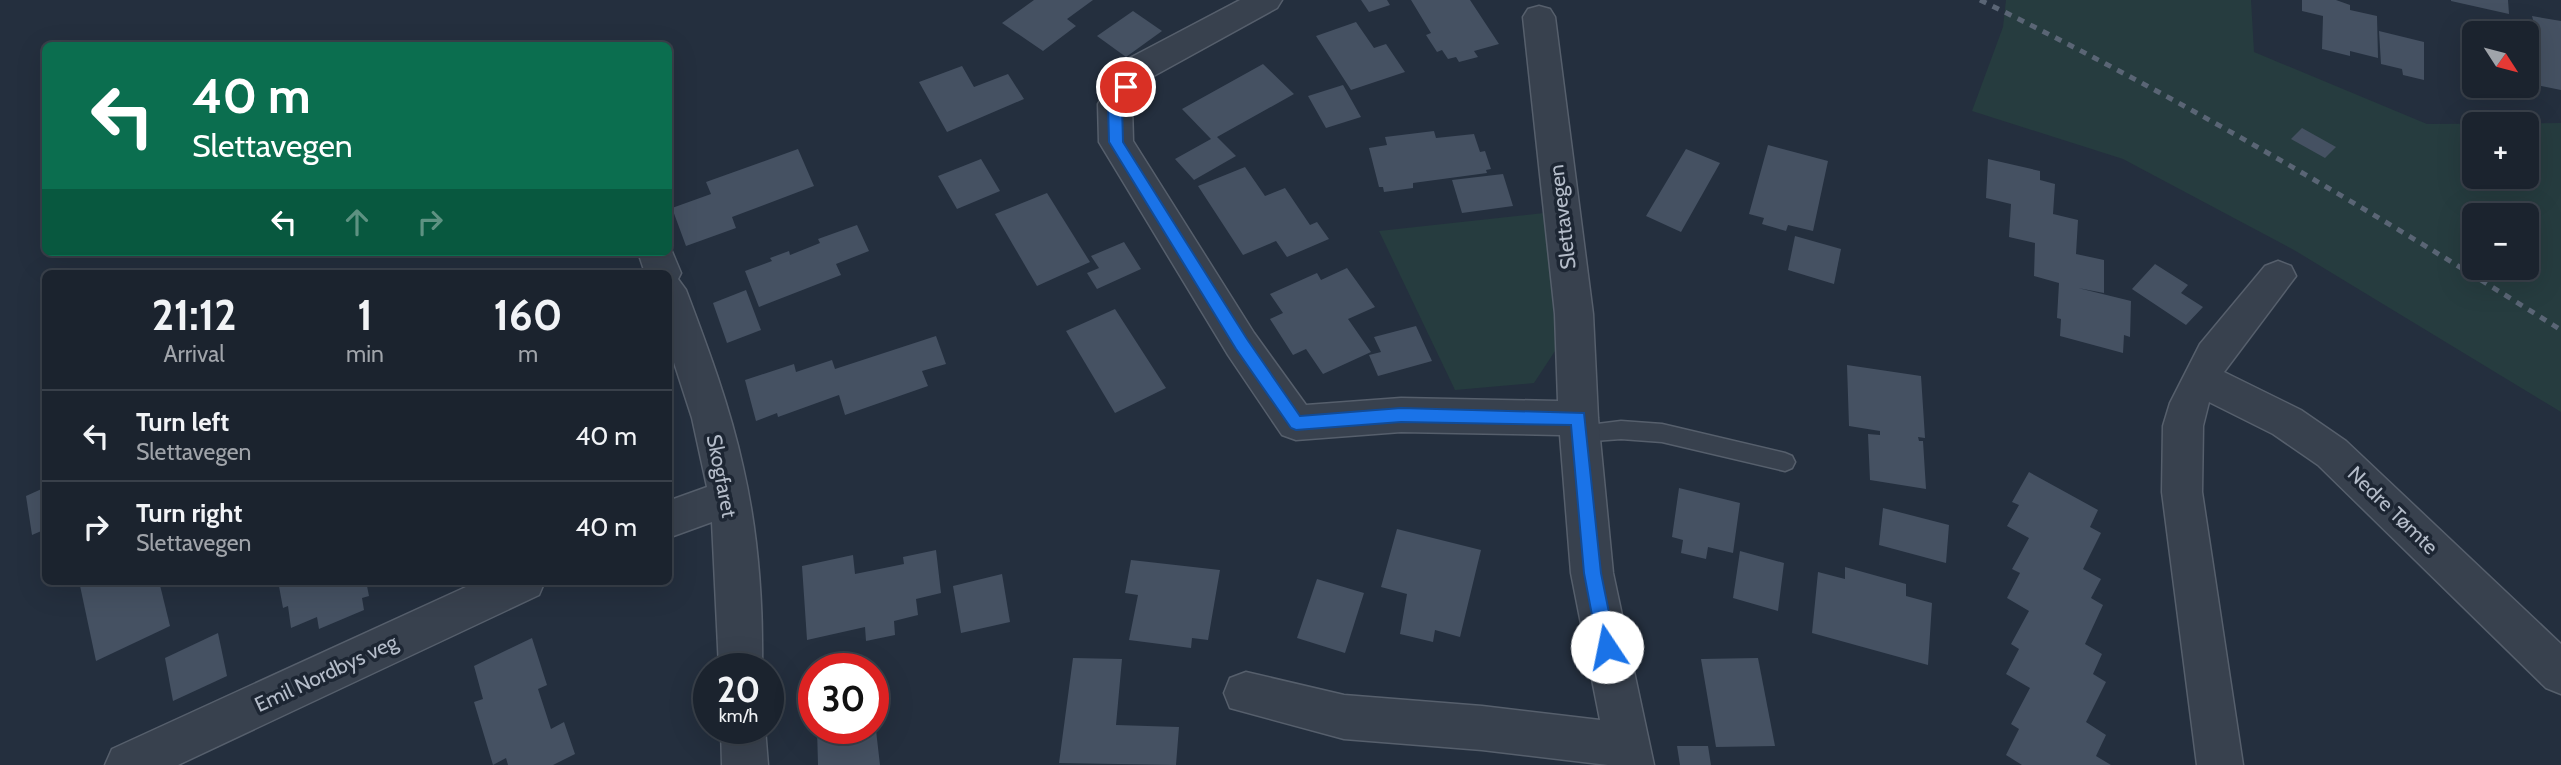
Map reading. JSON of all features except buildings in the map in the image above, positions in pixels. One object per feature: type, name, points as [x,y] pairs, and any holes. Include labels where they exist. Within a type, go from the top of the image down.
[{"type":"street","points":[[1266,0],[1138,69],[1115,104],[1116,142],[1241,344],[1296,423],[1401,415],[1579,426]]},
{"type":"street","name":"Slettavegen","points":[[1246,694],[1344,717],[1482,728],[1629,755],[1592,573],[1579,426],[1574,314],[1539,17]]},
{"type":"street","points":[[2220,765],[2182,492],[2183,426],[2189,402],[2213,355],[2278,276]]},
{"type":"street","name":"Skogfaret","points":[[672,302],[701,385],[729,497],[738,589],[740,653]]},
{"type":"street","name":"Nedre Tømte","points":[[2201,379],[2287,422],[2332,453],[2561,673]]},
{"type":"street","points":[[672,518],[729,497]]},
{"type":"street","name":"Emil Nordbys veg","points":[[128,765],[515,585]]},
{"type":"street","points":[[744,744],[745,765]]},
{"type":"lane","points":[[1579,426],[1662,433],[1785,463]]},
{"type":"green space","points":[[2006,0],[2251,0],[2254,52],[2427,124],[2462,124],[2462,189],[2539,189],[2539,123],[2561,123],[2561,412],[2294,250],[2123,159],[1972,111],[2003,27]]},
{"type":"green space","points":[[1544,213],[1557,348],[1534,383],[1455,390],[1379,231]]},
{"type":"railway","points":[[1980,0],[2129,76],[2275,157],[2561,330]]},
{"type":"route","points":[[1126,87],[1115,104],[1116,142],[1241,344],[1296,423],[1401,415],[1578,418],[1592,573],[1607,647]]}]
